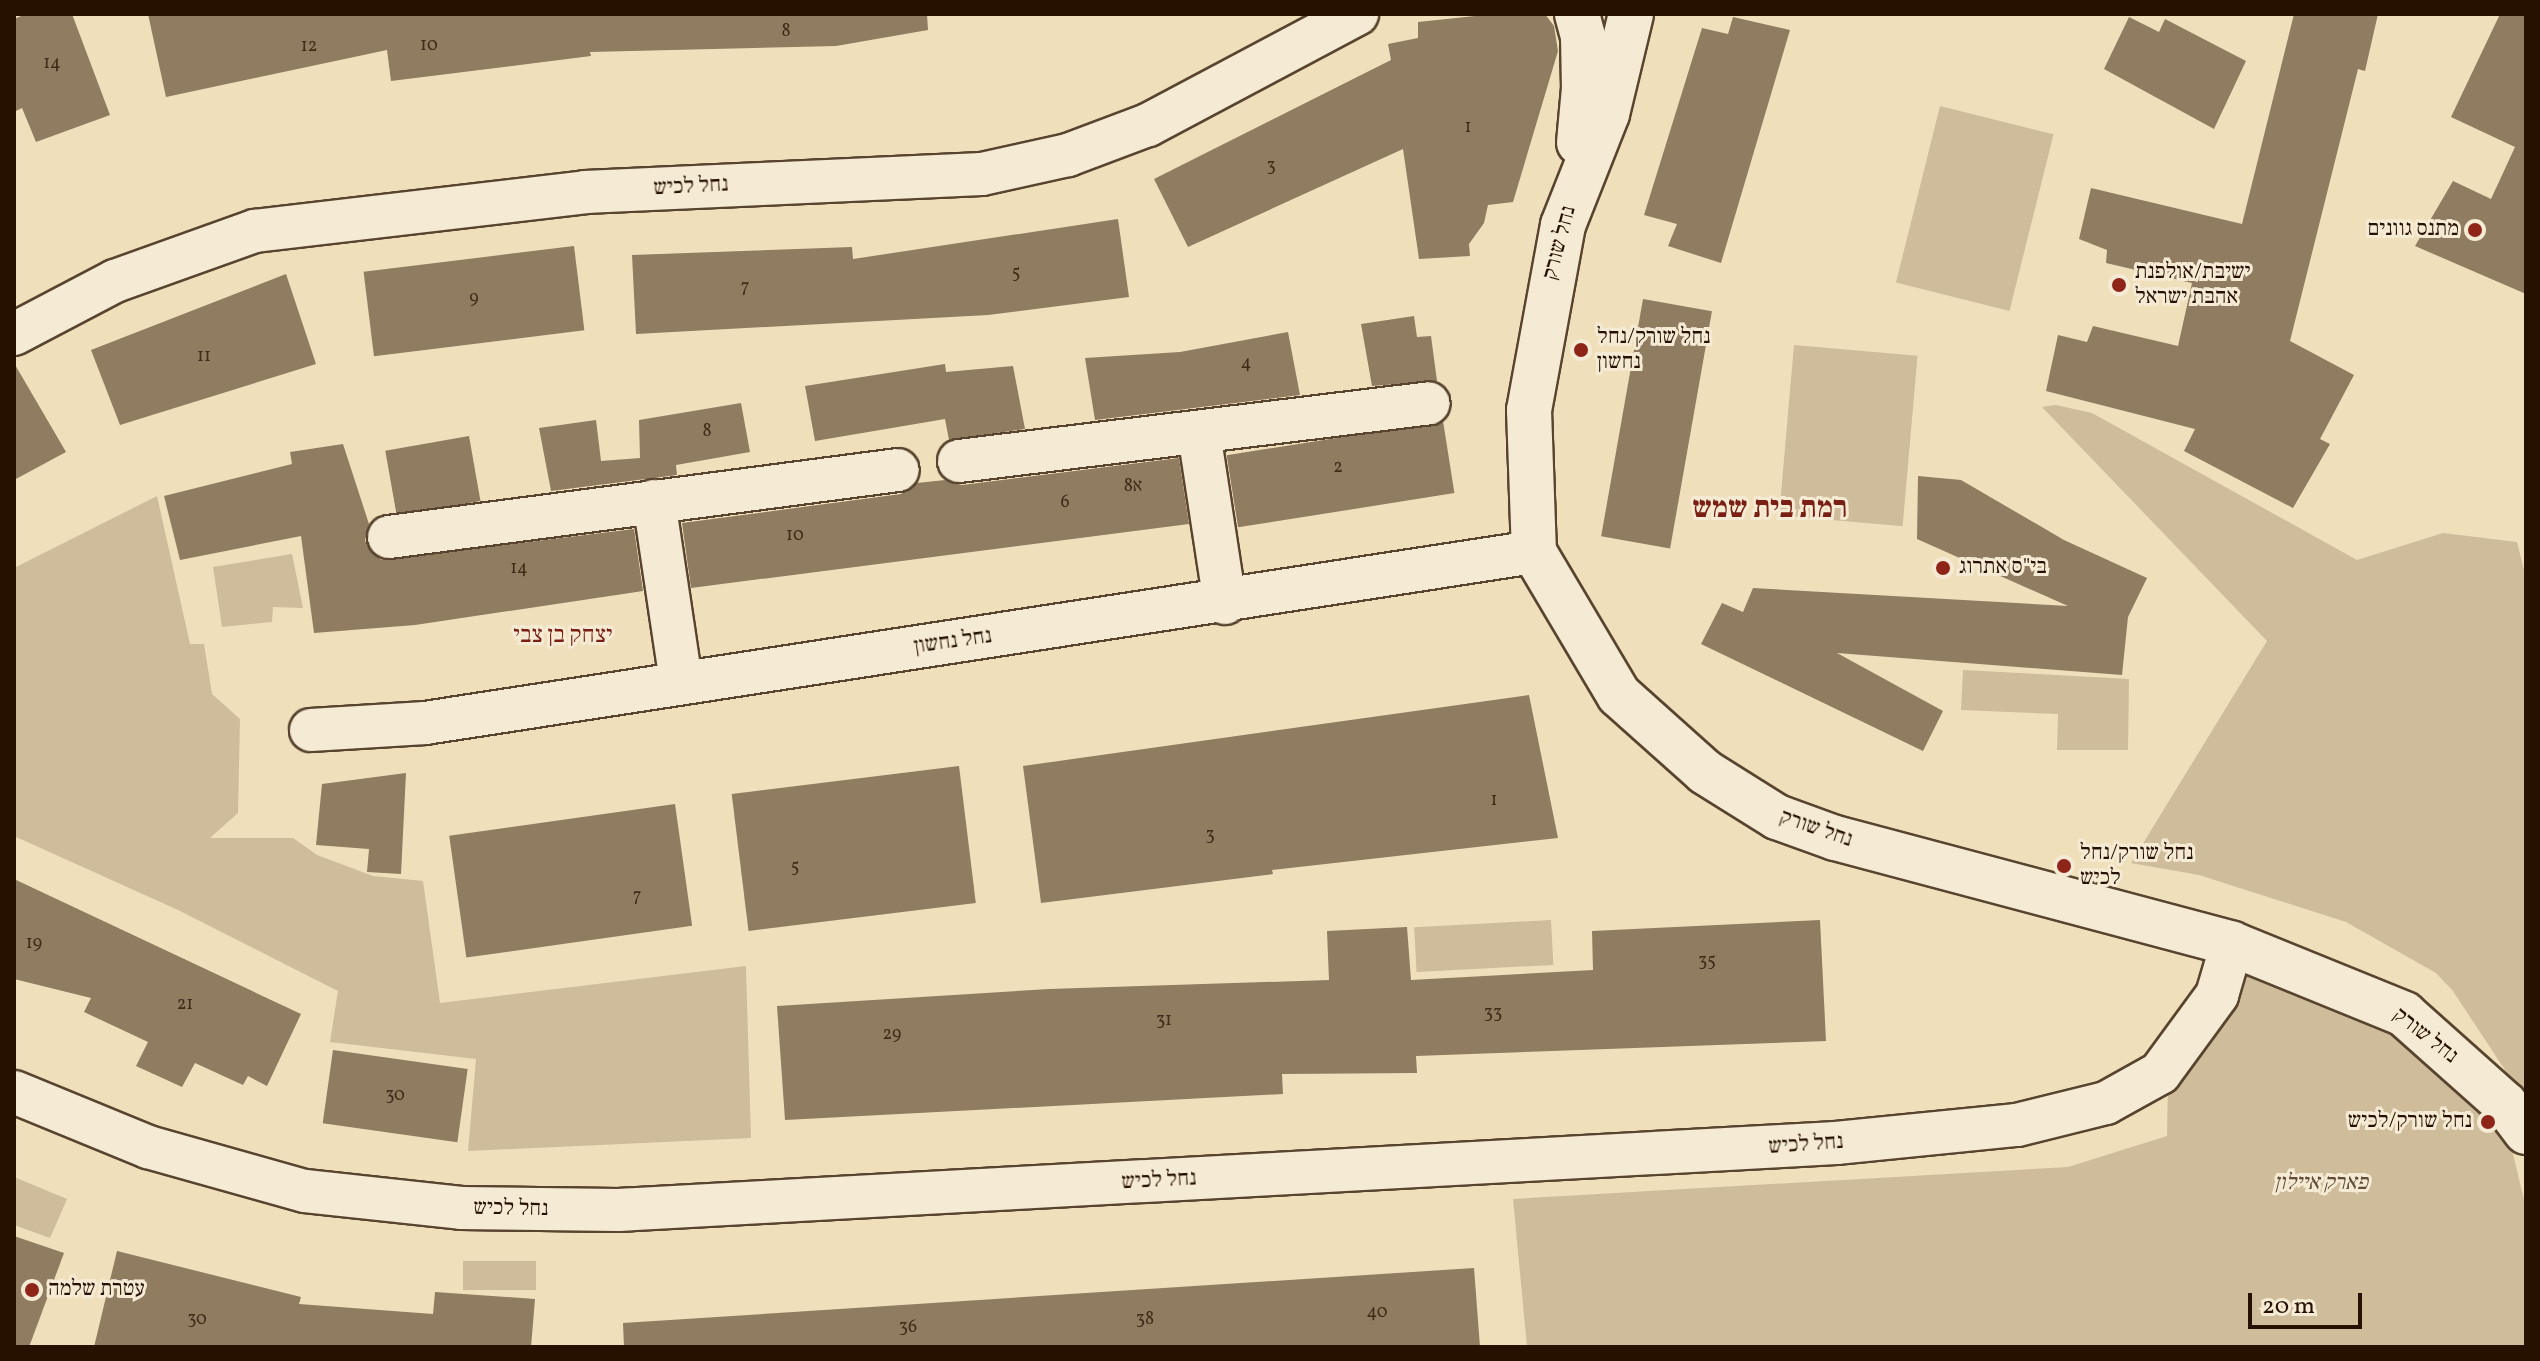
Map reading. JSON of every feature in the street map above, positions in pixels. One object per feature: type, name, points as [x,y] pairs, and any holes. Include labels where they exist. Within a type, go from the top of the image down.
[{"type":"street","name":"נחל לכיש","points":[[14,334],[115,281],[255,231],[585,192],[982,174],[1068,155],[1148,125],[1357,14]]},
{"type":"street","name":"נחל שורק","points":[[1577,14],[1584,63],[1579,177]]},
{"type":"street","name":"נחל שורק","points":[[1631,14],[1607,114],[1579,177],[1563,225],[1535,357],[1529,410],[1534,552],[1556,596],[1637,716],[1705,772],[1777,817],[1835,838],[2232,944],[2404,1014],[2505,1104],[2526,1132]]},
{"type":"street","points":[[959,461],[1428,403]]},
{"type":"street","points":[[1199,433],[1225,603]]},
{"type":"street","points":[[389,537],[898,470]]},
{"type":"street","points":[[654,501],[681,681]]},
{"type":"street","name":"נחל נחשון","points":[[311,730],[425,723],[681,681],[1225,603],[1534,552]]},
{"type":"street","name":"נחל לכיש","points":[[14,1092],[148,1147],[305,1191],[461,1208],[618,1210],[1836,1143],[2017,1125],[2106,1103],[2160,1073],[2217,995],[2232,944]]},
{"type":"green space","points":[[1940,106],[2054,134],[2009,311],[1896,283]]},
{"type":"green space","points":[[1794,345],[1918,356],[1903,526],[1779,515]]},
{"type":"green space","points":[[2056,405],[2092,413],[2357,560],[2443,533],[2517,542],[2526,578],[2526,1102],[2453,991],[2436,973],[2346,922],[2199,875],[2131,863],[2267,641],[2042,407]]},
{"type":"green space","points":[[157,496],[190,644],[204,644],[212,694],[240,719],[238,813],[210,838],[293,838],[317,855],[373,876],[423,881],[440,1003],[746,966],[751,1138],[468,1151],[476,1059],[330,1042],[338,991],[178,910],[14,836],[14,568]]},
{"type":"green space","points":[[292,554],[303,608],[273,607],[272,622],[222,627],[213,567]]},
{"type":"green space","points":[[1963,670],[2129,679],[2128,750],[2057,750],[2058,714],[1961,710]]},
{"type":"green space","points":[[1551,920],[1553,965],[1417,972],[1414,927]]},
{"type":"green space","name":"פארק איילון","points":[[2238,967],[2393,1029],[2490,1116],[2513,1154],[2526,1208],[2526,1347],[1527,1347],[1513,1199],[2068,1167],[2167,1136],[2168,1082]]},
{"type":"green space","points":[[14,1177],[67,1199],[50,1238],[14,1225]]},
{"type":"green space","points":[[463,1261],[536,1261],[536,1290],[463,1290]]},
{"type":"building","points":[[26,14],[72,14],[110,115],[36,142],[22,108],[14,112],[14,19]]},
{"type":"building","points":[[148,14],[927,14],[928,30],[836,46],[590,52],[591,56],[391,81],[387,50],[166,97]]},
{"type":"building","points":[[1494,14],[1545,14],[1554,26],[1558,51],[1513,202],[1488,205],[1484,223],[1469,244],[1470,256],[1419,259],[1403,149],[1188,247],[1154,179],[1391,60],[1388,44],[1418,38],[1418,22]]},
{"type":"building","points":[[2294,14],[2378,14],[2365,71],[2358,69],[2290,341],[2354,375],[2320,439],[2330,444],[2293,508],[2184,451],[2195,429],[2046,391],[2058,335],[2087,342],[2093,326],[2178,346],[2192,283],[2106,263],[2107,250],[2079,239],[2091,188],[2242,224]]},
{"type":"building","points":[[2500,14],[2526,14],[2526,294],[2415,246],[2453,181],[2491,199],[2515,147],[2451,117]]},
{"type":"building","points":[[1733,17],[1790,30],[1721,263],[1668,246],[1677,224],[1644,215],[1702,28],[1728,34]]},
{"type":"building","points":[[2129,17],[2159,32],[2165,19],[2246,61],[2214,129],[2104,69]]},
{"type":"building","points":[[1118,219],[1129,297],[988,315],[636,334],[632,255],[852,247],[853,259]]},
{"type":"building","points":[[574,246],[584,330],[374,356],[364,272]]},
{"type":"building","points":[[286,274],[316,364],[120,425],[91,350]]},
{"type":"building","points":[[1643,299],[1712,311],[1670,548],[1601,536]]},
{"type":"building","points":[[1414,316],[1417,337],[1431,336],[1437,381],[1372,386],[1361,324]]},
{"type":"building","points":[[1288,332],[1300,395],[1095,420],[1085,358],[1180,352]]},
{"type":"building","points":[[14,363],[66,452],[14,480]]},
{"type":"building","points":[[945,364],[946,372],[1013,366],[1025,429],[949,440],[945,419],[815,441],[805,386]]},
{"type":"building","points":[[741,403],[750,452],[676,465],[677,475],[551,491],[539,428],[596,420],[601,461],[640,458],[639,420]]},
{"type":"building","points":[[1443,421],[1454,493],[1238,527],[1227,455]]},
{"type":"building","points":[[469,436],[480,501],[397,516],[385,451]]},
{"type":"building","points":[[343,444],[369,524],[365,541],[381,560],[634,529],[643,591],[415,625],[314,633],[301,536],[180,560],[164,496],[292,464],[290,452]]},
{"type":"building","points":[[1179,458],[1189,524],[691,588],[682,523],[901,494],[917,483],[945,480],[962,485]]},
{"type":"building","points":[[1918,476],[1961,480],[2064,540],[2147,578],[2128,617],[2122,675],[1837,653],[1943,711],[1923,751],[1701,644],[1722,603],[1743,612],[1753,588],[2068,606],[1917,539]]},
{"type":"building","points":[[1529,695],[1558,838],[1272,870],[1273,874],[1041,903],[1023,766]]},
{"type":"building","points":[[959,766],[976,903],[749,931],[732,794]]},
{"type":"building","points":[[406,773],[401,874],[367,872],[369,849],[316,845],[322,784]]},
{"type":"building","points":[[675,804],[692,926],[466,958],[449,836]]},
{"type":"building","points":[[14,879],[301,1014],[267,1086],[248,1076],[243,1085],[195,1063],[182,1087],[136,1066],[148,1042],[84,1012],[91,998],[14,979]]},
{"type":"building","points":[[1820,920],[1826,1041],[1416,1056],[1417,1073],[1282,1074],[1283,1094],[785,1120],[777,1006],[1049,989],[1329,980],[1327,931],[1407,927],[1411,980],[1593,970],[1592,931]]},
{"type":"building","points":[[333,1050],[468,1069],[457,1142],[323,1123]]},
{"type":"building","name":"עטרת שלמה","points":[[14,1236],[64,1253],[29,1347],[14,1347]]},
{"type":"building","points":[[117,1251],[301,1297],[299,1304],[433,1314],[435,1292],[535,1299],[531,1347],[94,1347]]},
{"type":"building","points":[[1474,1268],[1480,1347],[624,1347],[623,1323]]},
{"type":"place","name":"מתנס גוונים","points":[[2475,230]]},
{"type":"place","name":"ישיבת/אולפנת אהבת ישראל","points":[[2119,285]]},
{"type":"place","name":"נחל שורק/נחל נחשון","points":[[1581,350]]},
{"type":"place","name":"בי\"ס אתרוג","points":[[1943,568]]},
{"type":"place","name":"נחל שורק/נחל לכיש","points":[[2064,866]]},
{"type":"place","name":"נחל שורק/לכיש","points":[[2488,1122]]},
{"type":"place","name":"עטרת שלמה","points":[[32,1290]]},
{"type":"district","name":"רמת בית שמש","points":[[1770,509]]},
{"type":"district","name":"יצחק בן צבי","points":[[563,637]]}]
